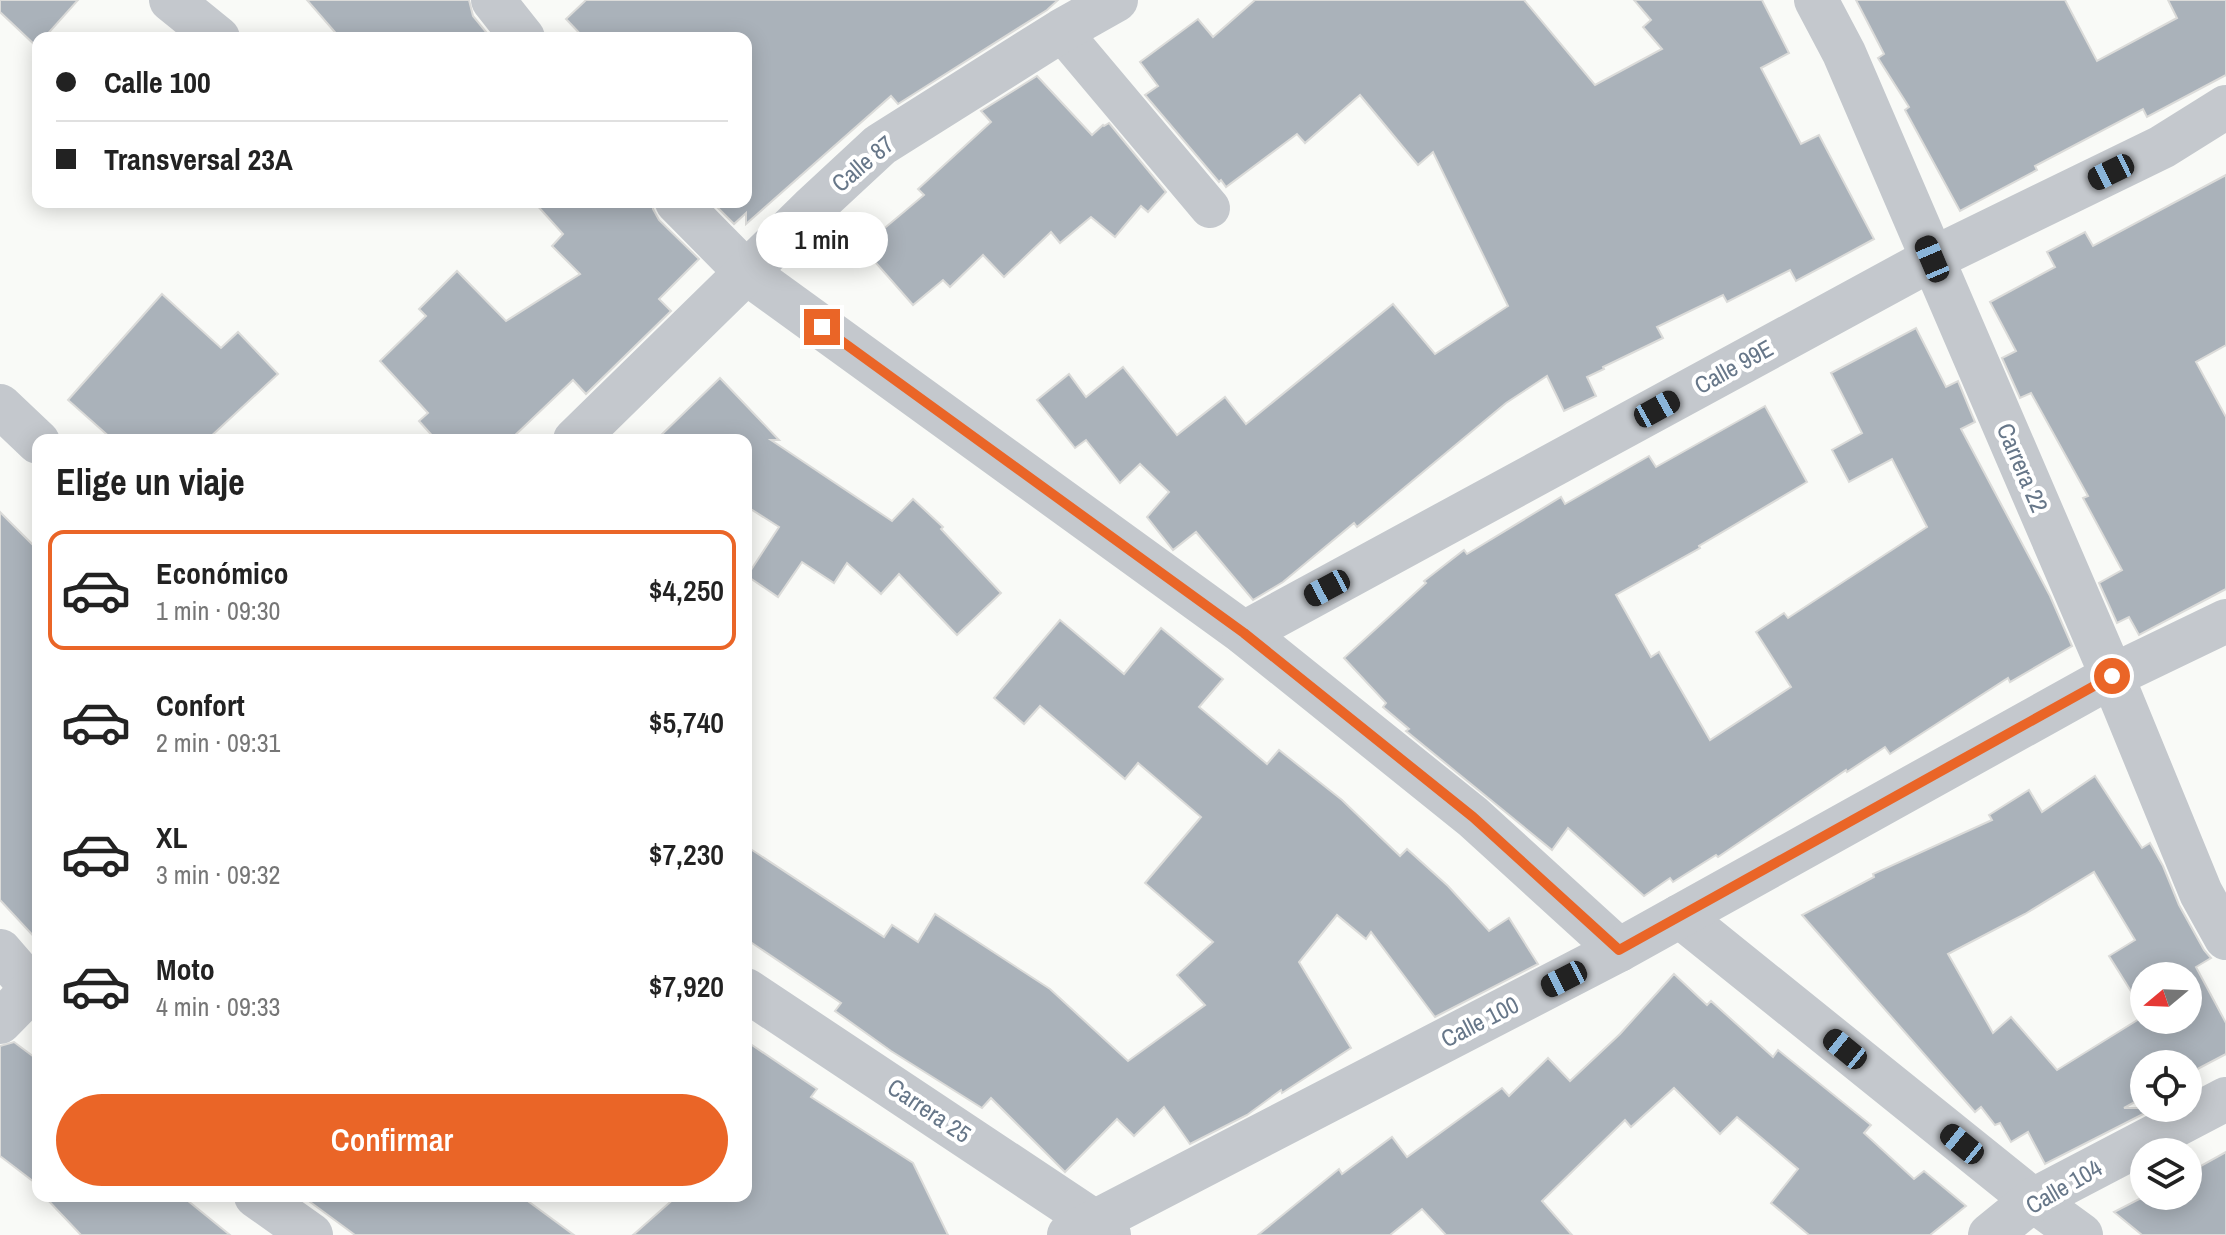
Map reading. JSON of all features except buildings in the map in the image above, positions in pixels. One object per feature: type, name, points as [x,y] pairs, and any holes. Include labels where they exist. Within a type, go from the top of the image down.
[{"type":"street","points":[[171,0],[211,32]]},
{"type":"street","points":[[493,0],[518,32]]},
{"type":"street","name":"Calle 87","points":[[581,434],[880,145],[1116,0]]},
{"type":"street","name":"Carrera 22","points":[[1816,0],[1844,53],[2112,676],[2201,893],[2226,938]]},
{"type":"street","points":[[1061,31],[1210,208]]},
{"type":"street","name":"Calle 99E","points":[[1244,633],[1932,259],[2162,147],[2226,107]]},
{"type":"street","points":[[683,208],[747,273],[1244,633],[1473,817],[1619,950]]},
{"type":"street","points":[[0,406],[32,436]]},
{"type":"street","name":"Calle 100","points":[[1091,1231],[1619,950],[2112,676],[2226,621]]},
{"type":"street","points":[[1680,916],[2033,1200],[2081,1235]]},
{"type":"street","points":[[0,951],[32,985]]},
{"type":"street","points":[[0,1022],[32,993]]},
{"type":"street","name":"Carrera 25","points":[[752,994],[1091,1231]]},
{"type":"street","name":"Calle 104","points":[[1990,1235],[2033,1200],[2226,1099]]},
{"type":"street","points":[[264,1202],[311,1235]]},
{"type":"route","points":[[822,327],[1244,633],[1473,817],[1619,950],[2112,676]]}]
